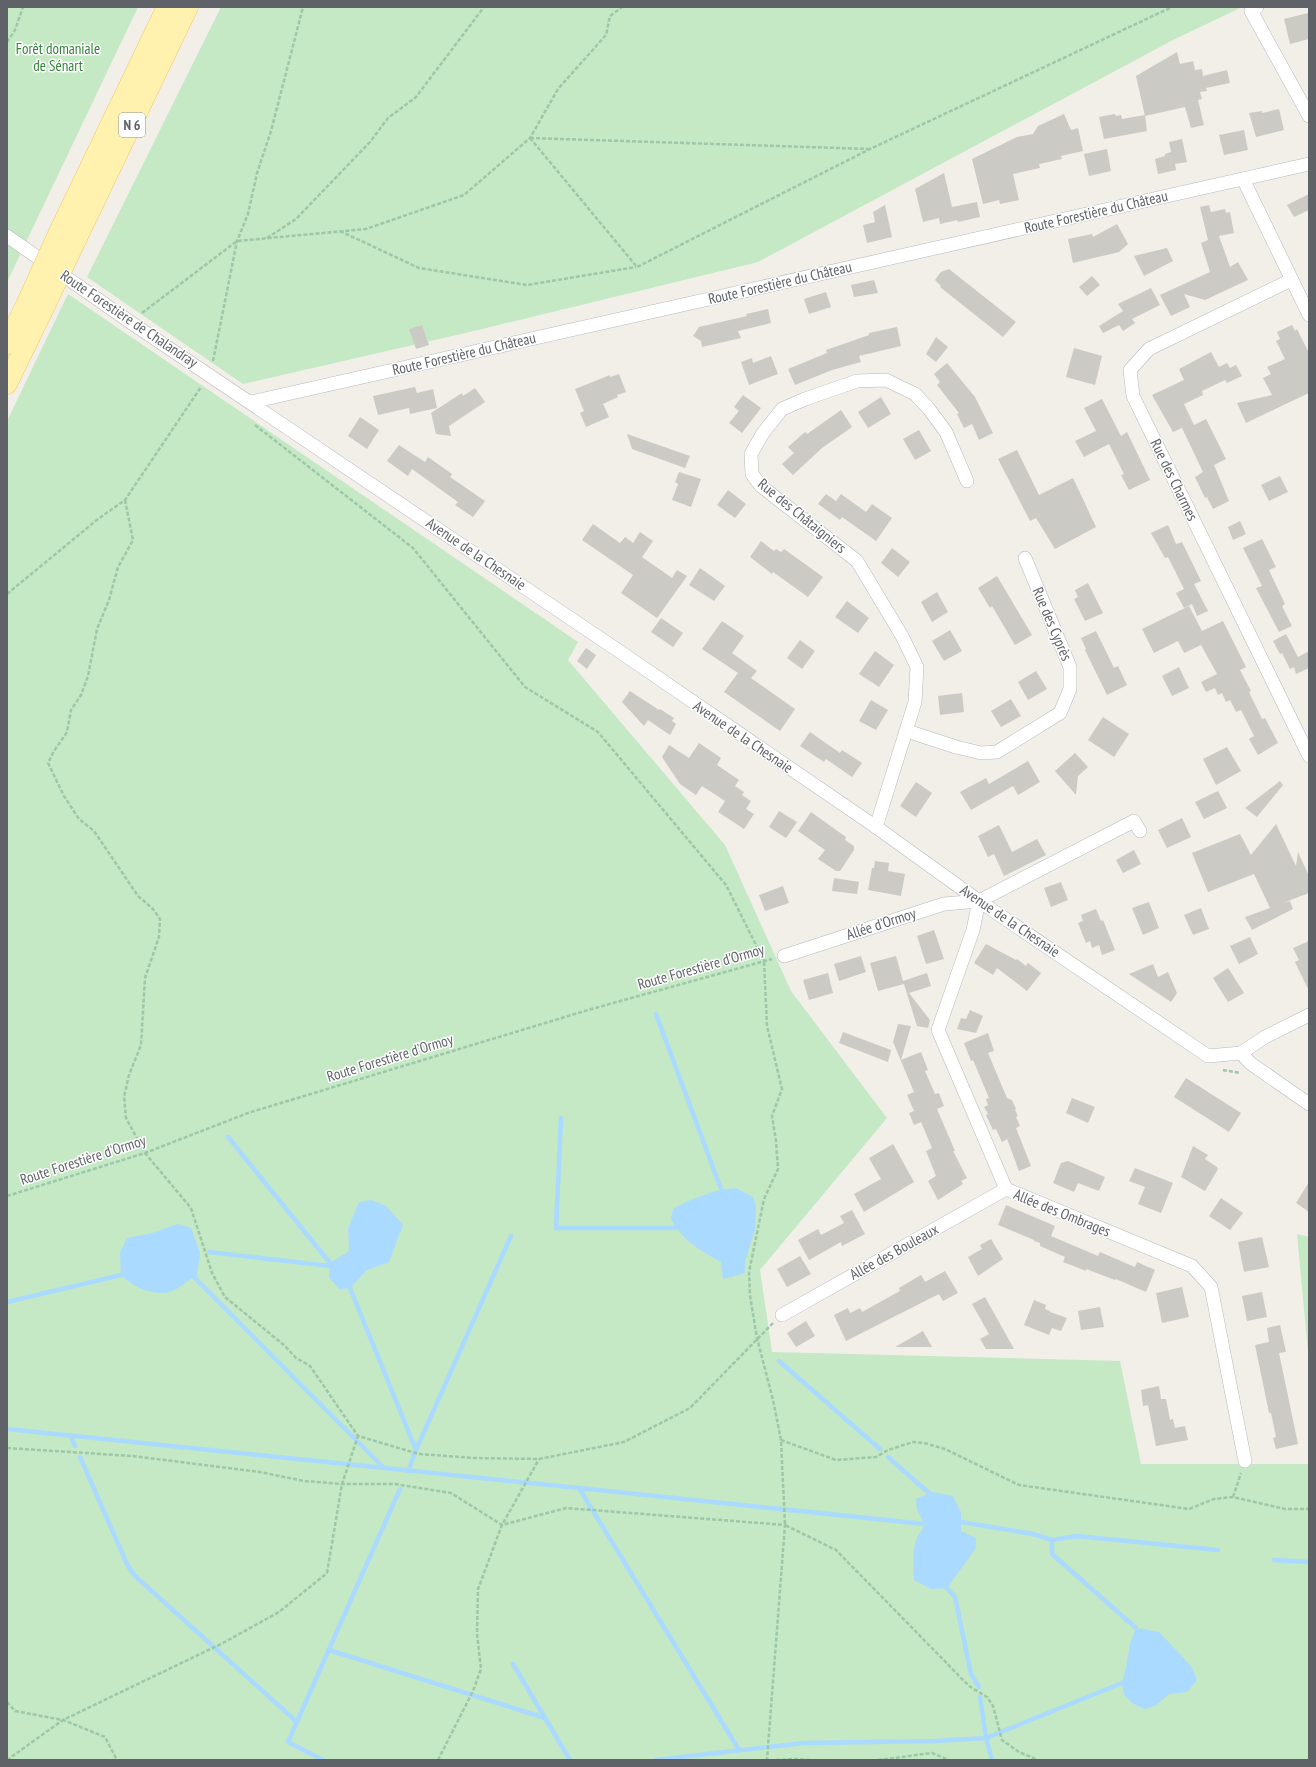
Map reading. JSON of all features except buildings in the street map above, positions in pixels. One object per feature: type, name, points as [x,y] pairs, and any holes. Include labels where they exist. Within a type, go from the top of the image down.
[{"type":"main road","name":"N 6","points":[[7,384],[33,309],[67,237],[167,7]]},
{"type":"main road","name":"N 6","points":[[67,237],[188,7]]},
{"type":"main road","name":"N 6","points":[[7,344],[33,309]]},
{"type":"street","points":[[1254,9],[1309,116]]},
{"type":"street","name":"Route Forestière du Château","points":[[251,402],[1309,164]]},
{"type":"street","points":[[1243,179],[1309,315]]},
{"type":"street","name":"Route Forestière de Chalandray","points":[[7,236],[133,324],[251,402]]},
{"type":"street","name":"Rue des Charmes","points":[[1292,280],[1149,349],[1130,370],[1133,396],[1309,756]]},
{"type":"street","name":"Rue des Châtaigniers","points":[[876,827],[915,702],[917,667],[902,636],[857,561],[761,486],[752,474],[751,454],[762,433],[782,409],[805,399],[857,381],[886,380],[914,394],[929,409],[946,432],[967,481]]},
{"type":"street","name":"Avenue de la Chesnaie","points":[[251,402],[876,827],[979,901],[1208,1056],[1240,1053]]},
{"type":"street","name":"Rue des Cyprès","points":[[907,731],[956,747],[981,753],[997,752],[1060,713],[1070,689],[1070,667],[1025,558]]},
{"type":"street","points":[[979,901],[1134,821],[1140,831]]},
{"type":"street","name":"Allée d'Ormoy","points":[[784,956],[944,904],[979,901]]},
{"type":"street","name":"Allée des Ombrages","points":[[979,901],[972,930],[938,1030],[1006,1189],[1192,1266],[1211,1287],[1245,1461]]},
{"type":"street","points":[[1309,1015],[1265,1037],[1240,1053],[1250,1063],[1309,1104]]},
{"type":"street","name":"Allée des Bouleaux","points":[[782,1315],[1006,1189]]},
{"type":"path","points":[[7,42],[16,30],[23,7]]},
{"type":"path","points":[[7,594],[98,518],[125,500],[210,374],[237,241],[248,214],[257,173],[271,131],[303,7]]},
{"type":"path","points":[[267,238],[296,219],[370,142],[388,118],[416,97],[484,7]]},
{"type":"path","points":[[133,324],[136,317],[237,241],[366,229],[464,195],[530,138],[558,89],[606,35],[610,16],[622,7]]},
{"type":"path","points":[[340,231],[419,268],[527,285],[637,267],[870,149],[1172,7]]},
{"type":"path","points":[[530,138],[870,149]]},
{"type":"path","points":[[530,138],[637,267]]},
{"type":"path","points":[[251,402],[246,417],[413,548],[525,687],[598,732],[726,885],[764,961],[767,1026],[782,1089],[772,1116],[778,1169],[764,1199],[749,1272],[750,1296],[757,1338],[773,1400],[781,1440],[785,1525],[767,1760]]},
{"type":"path","points":[[125,500],[133,540],[118,567],[109,600],[97,629],[88,676],[82,695],[71,710],[67,732],[48,763],[64,796],[79,819],[94,831],[138,896],[154,909],[160,919],[158,936],[145,978],[141,1045],[129,1075],[124,1097],[126,1118],[144,1153],[191,1208],[212,1273],[225,1297],[285,1346],[296,1358],[310,1366],[358,1436],[419,1454],[462,1458],[539,1459],[624,1442],[690,1408],[757,1338],[782,1315]]},
{"type":"path","name":"Route Forestière d'Ormoy","points":[[7,1196],[144,1153],[248,1113],[588,1010],[784,956]]},
{"type":"path","points":[[8,1760],[63,1720],[235,1637],[279,1612],[321,1578],[326,1573],[342,1484],[358,1436]]},
{"type":"path","points":[[781,1440],[836,1460],[876,1457],[888,1450],[914,1442],[924,1443],[945,1449],[1019,1485],[1189,1509],[1214,1499],[1233,1497],[1285,1509],[1309,1509]]},
{"type":"path","points":[[7,1448],[132,1456],[260,1472],[304,1481],[342,1484],[395,1484],[451,1493],[502,1525],[566,1508],[785,1525],[836,1550],[969,1686],[987,1697],[994,1706],[1002,1740],[1019,1752],[1038,1760]]},
{"type":"path","points":[[438,1760],[473,1691],[481,1669],[477,1634],[478,1589],[502,1525],[539,1459]]},
{"type":"path","points":[[1233,1497],[1245,1461]]},
{"type":"path","points":[[7,1702],[15,1711],[63,1720],[105,1737],[117,1760]]},
{"type":"path","points":[[878,1760],[932,1753],[949,1760]]},
{"type":"path","points":[[776,1760],[794,1758],[810,1760]]},
{"type":"green space","name":"Forêt domaniale de Sénart","points":[[7,7],[138,7],[7,282]]},
{"type":"green space","points":[[221,7],[1242,7],[1171,41],[758,262],[474,331],[243,384],[87,277]]},
{"type":"green space","points":[[68,294],[578,642],[568,660],[725,845],[791,991],[887,1118],[760,1270],[772,1352],[1120,1361],[1141,1464],[1309,1464],[1309,1760],[7,1760],[7,421]]},
{"type":"green space","points":[[1297,1234],[1309,1237],[1309,1362]]},
{"type":"water","points":[[736,1188],[753,1197],[756,1206],[755,1229],[745,1261],[745,1273],[723,1279],[721,1262],[699,1249],[686,1239],[671,1219],[673,1209],[688,1201],[703,1195]]},
{"type":"water","points":[[371,1200],[386,1206],[403,1225],[389,1262],[367,1270],[350,1288],[339,1289],[329,1277],[330,1263],[349,1251],[348,1229],[359,1202]]},
{"type":"water","points":[[178,1224],[191,1228],[200,1253],[197,1275],[173,1291],[156,1293],[137,1287],[121,1275],[120,1253],[127,1238],[152,1233]]},
{"type":"water","points":[[933,1492],[953,1496],[961,1512],[961,1531],[976,1538],[976,1548],[947,1588],[931,1589],[914,1580],[913,1559],[917,1538],[924,1524],[917,1509],[916,1499]]},
{"type":"water","points":[[1136,1628],[1159,1632],[1191,1666],[1197,1680],[1187,1692],[1169,1694],[1155,1706],[1144,1709],[1132,1703],[1124,1694],[1122,1683],[1130,1644]]},
{"type":"waterway","points":[[656,1014],[721,1189]]},
{"type":"waterway","points":[[561,1118],[556,1228],[676,1228]]},
{"type":"waterway","points":[[228,1137],[330,1263]]},
{"type":"waterway","points":[[416,1450],[511,1236]]},
{"type":"waterway","points":[[209,1252],[330,1266]]},
{"type":"waterway","points":[[7,1302],[121,1275]]},
{"type":"waterway","points":[[194,1277],[384,1468]]},
{"type":"waterway","points":[[350,1288],[416,1450],[408,1471]]},
{"type":"waterway","points":[[779,1361],[880,1449]]},
{"type":"waterway","points":[[7,1429],[925,1524]]},
{"type":"waterway","points":[[70,1435],[75,1446]]},
{"type":"waterway","points":[[80,1457],[127,1564],[134,1575],[297,1722]]},
{"type":"waterway","points":[[888,1457],[930,1494]]},
{"type":"waterway","points":[[579,1488],[739,1750]]},
{"type":"waterway","points":[[323,1760],[288,1742],[400,1489]]},
{"type":"waterway","points":[[961,1522],[1033,1534],[1052,1540],[1077,1536],[1218,1550]]},
{"type":"waterway","points":[[1052,1540],[1052,1554],[1136,1628]]},
{"type":"waterway","points":[[1274,1560],[1309,1562]]},
{"type":"waterway","points":[[947,1588],[955,1597],[971,1674],[979,1687]]},
{"type":"waterway","points":[[329,1650],[545,1718]]},
{"type":"waterway","points":[[513,1664],[570,1760]]},
{"type":"waterway","points":[[656,1760],[804,1743],[936,1741],[986,1738],[1122,1683]]},
{"type":"waterway","points":[[980,1697],[986,1738],[992,1760]]}]
